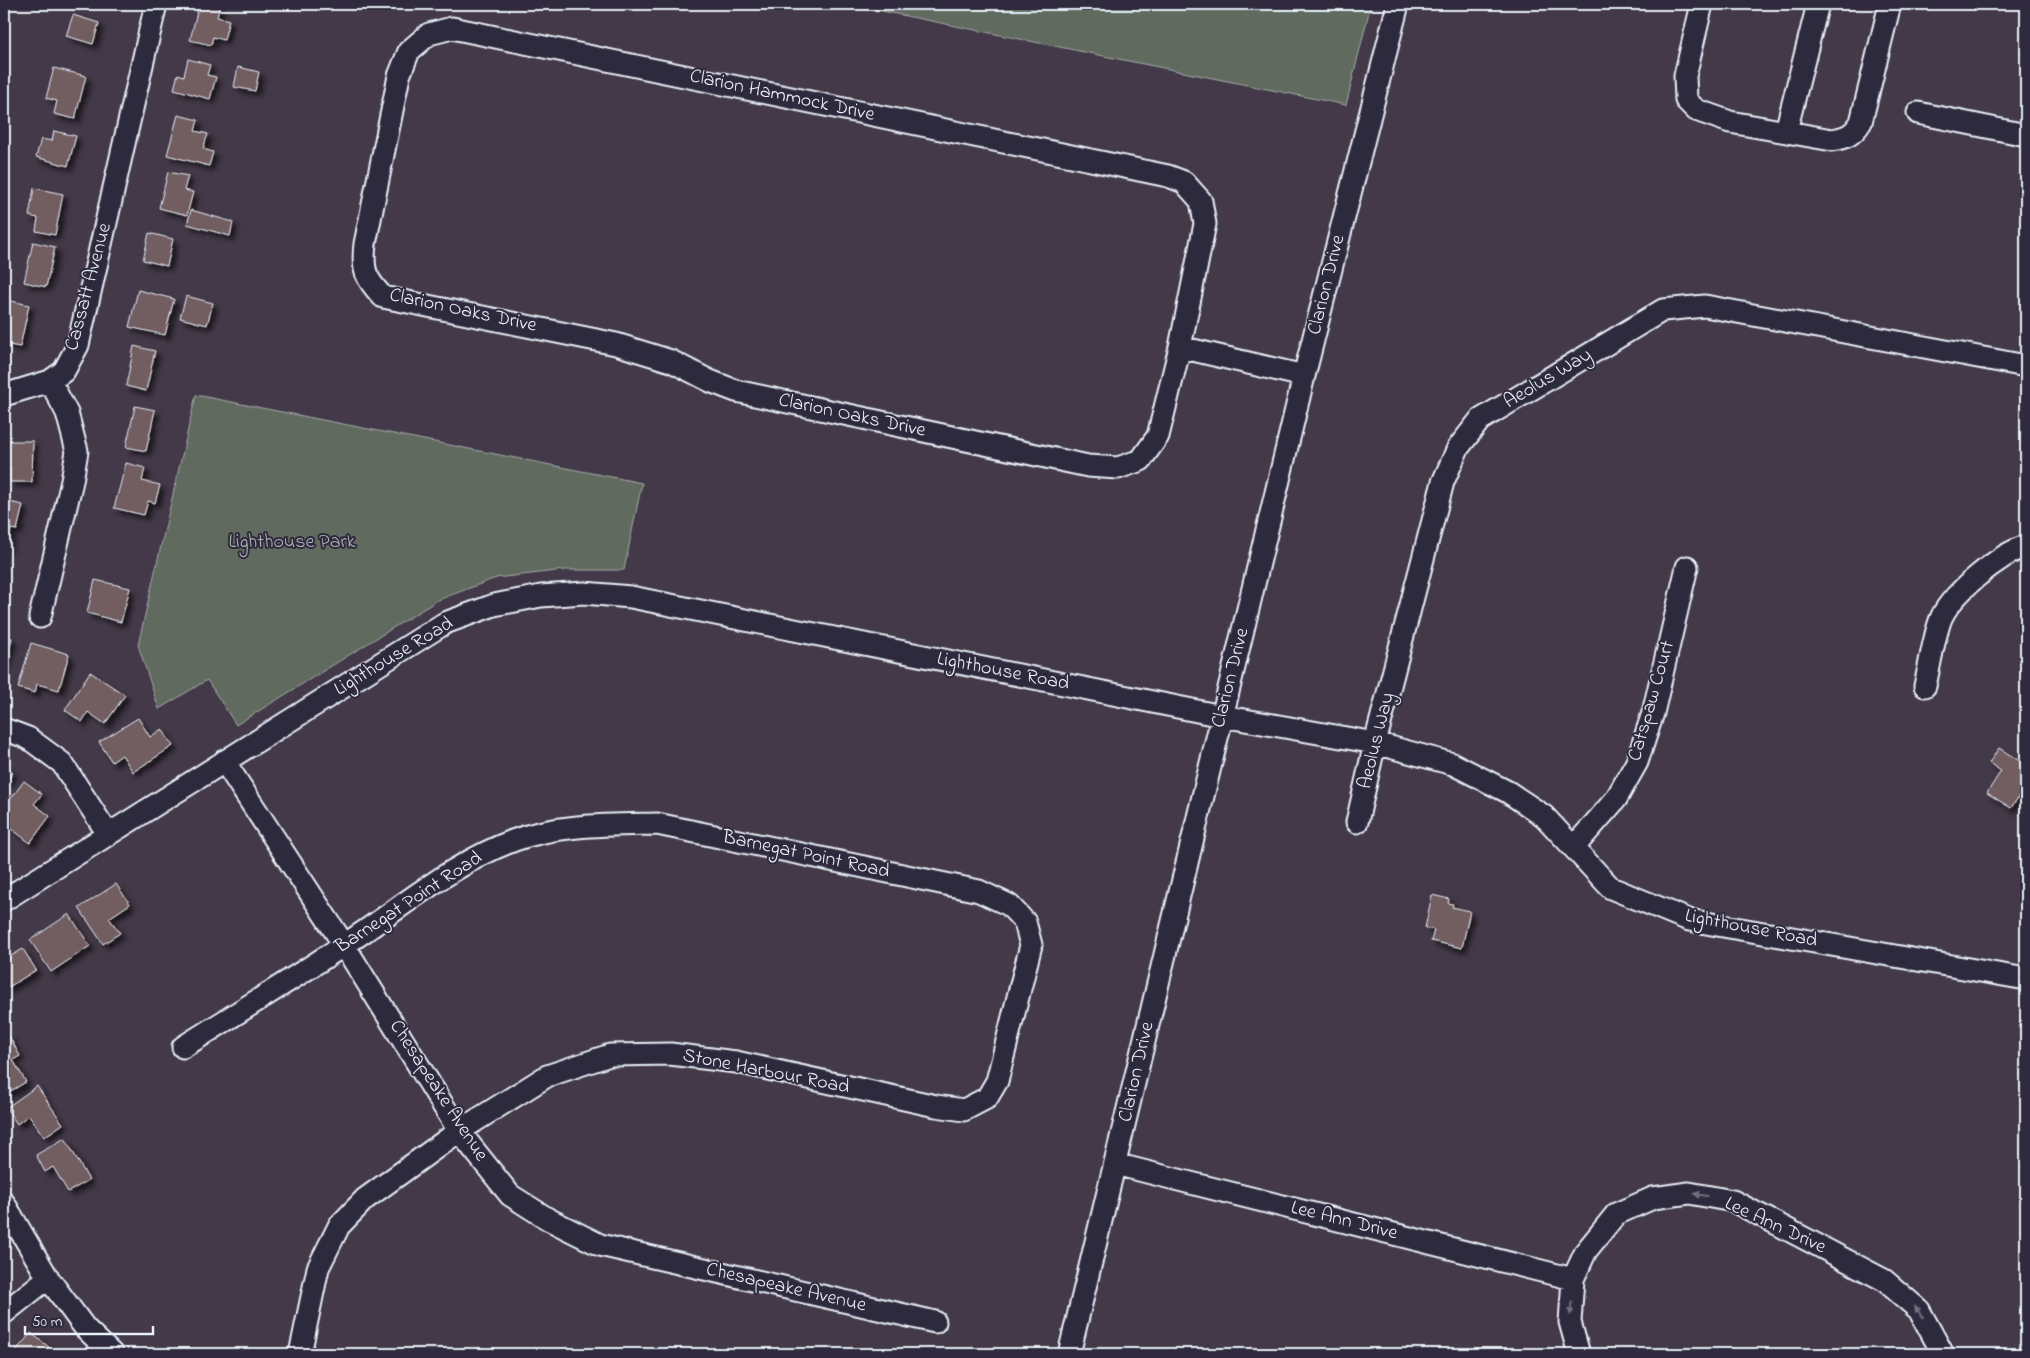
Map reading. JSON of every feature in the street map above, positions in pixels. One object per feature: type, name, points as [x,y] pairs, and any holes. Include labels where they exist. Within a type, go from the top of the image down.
[{"type":"street","name":"Cassatt Avenue","points":[[50,381],[64,371],[78,345],[156,4]]},
{"type":"street","name":"Clarion Drive","points":[[1069,1354],[1304,376],[1398,4]]},
{"type":"street","points":[[1702,4],[1685,76],[1686,100],[1696,110],[1730,122],[1832,140],[1845,138],[1854,133],[1860,122],[1890,4]]},
{"type":"street","points":[[1786,131],[1818,4]]},
{"type":"street","name":"Clarion Hammock Drive","points":[[365,244],[399,76],[409,51],[429,34],[452,28],[1168,176],[1184,182],[1201,201],[1205,224],[1180,347]]},
{"type":"street","points":[[1918,113],[2025,129]]},
{"type":"street","name":"Clarion Oaks Drive","points":[[365,244],[363,263],[369,282],[384,296],[616,344],[671,361],[710,381],[736,391],[1088,466],[1118,468],[1141,460],[1158,436],[1180,347]]},
{"type":"street","name":"Aeolus Way","points":[[1357,822],[1375,743],[1443,482],[1458,448],[1480,420],[1663,310],[1705,306],[2026,366]]},
{"type":"street","points":[[1180,347],[1304,376]]},
{"type":"street","points":[[4,395],[50,381],[67,413],[77,451],[72,481],[40,617]]},
{"type":"street","points":[[1925,686],[1940,619],[1963,588],[2013,550],[2026,546]]},
{"type":"street","name":"Catspaw Court","points":[[1574,847],[1616,799],[1637,762],[1653,713],[1687,567]]},
{"type":"street","name":"Lighthouse Road","points":[[4,900],[445,623],[494,605],[541,596],[584,593],[641,599],[1222,716],[1375,743],[1453,764],[1508,792],[1544,816],[1610,888],[1689,920],[2026,979]]},
{"type":"street","points":[[4,730],[28,738],[62,763],[108,834]]},
{"type":"street","name":"Chesapeake Avenue","points":[[224,761],[344,945],[460,1131],[510,1195],[548,1219],[600,1245],[935,1322]]},
{"type":"street","name":"Barnegat Point Road","points":[[183,1046],[344,945],[467,861],[516,840],[558,830],[604,825],[658,824],[979,891]]},
{"type":"street","name":"Stone Harbour Road","points":[[300,1354],[318,1268],[339,1226],[364,1199],[460,1131],[547,1076],[610,1055],[670,1054],[736,1062],[936,1106],[964,1110],[987,1098],[997,1081],[1031,945],[1025,922],[1009,905],[979,891]]},
{"type":"street","name":"Lee Ann Drive","points":[[1115,1164],[1573,1279]]},
{"type":"street","name":"Lee Ann Drive","points":[[1579,1354],[1570,1322],[1573,1279],[1586,1251],[1616,1214],[1653,1198],[1689,1193],[1733,1201],[1884,1280],[1919,1310],[1943,1354]]},
{"type":"street","points":[[4,1204],[48,1278],[85,1328],[112,1354]]},
{"type":"street","points":[[4,1313],[48,1278]]},
{"type":"green space","points":[[847,4],[1371,4],[1346,105]]},
{"type":"green space","name":"Lighthouse Park","points":[[196,395],[642,483],[624,570],[565,570],[496,578],[438,600],[236,725],[207,680],[159,709],[138,645]]},
{"type":"building","points":[[199,4],[220,5],[217,17],[229,20],[224,40],[213,37],[211,45],[190,40]]},
{"type":"building","points":[[73,15],[99,23],[93,44],[66,36]]},
{"type":"building","points":[[188,59],[210,65],[207,75],[216,77],[210,99],[174,89],[178,74],[184,76]]},
{"type":"building","points":[[238,67],[259,72],[255,91],[234,87]]},
{"type":"building","points":[[54,68],[86,76],[75,119],[54,114],[57,101],[46,98]]},
{"type":"building","points":[[178,115],[198,120],[195,131],[208,134],[203,149],[213,152],[209,166],[167,155]]},
{"type":"building","points":[[54,131],[76,136],[68,166],[36,157],[41,139],[52,141]]},
{"type":"building","points":[[168,172],[188,176],[184,190],[193,192],[187,215],[159,208]]},
{"type":"building","points":[[34,188],[63,194],[55,235],[36,231],[38,218],[29,216]]},
{"type":"building","points":[[191,210],[233,222],[230,236],[187,224]]},
{"type":"building","points":[[149,233],[173,239],[167,266],[143,260]]},
{"type":"building","points":[[33,242],[55,247],[46,287],[24,282]]},
{"type":"building","points":[[138,290],[174,299],[165,335],[129,327]]},
{"type":"building","points":[[186,296],[213,303],[207,325],[180,318]]},
{"type":"building","points":[[7,300],[29,305],[20,347],[4,344],[4,316]]},
{"type":"building","points":[[134,346],[155,351],[146,391],[126,386]]},
{"type":"building","points":[[135,406],[155,410],[146,451],[126,447]]},
{"type":"building","points":[[6,441],[33,441],[32,482],[10,482],[10,468],[5,468]]},
{"type":"building","points":[[126,463],[145,468],[142,481],[160,485],[155,503],[148,501],[144,515],[114,508]]},
{"type":"building","points":[[4,501],[23,505],[17,530],[11,529],[6,550],[4,550]]},
{"type":"building","points":[[95,580],[130,588],[121,622],[87,613]]},
{"type":"building","points":[[4,636],[12,638],[5,667],[4,667]]},
{"type":"building","points":[[31,643],[69,654],[59,690],[37,684],[35,693],[18,688]]},
{"type":"building","points":[[90,672],[125,695],[105,724],[88,712],[82,722],[65,710]]},
{"type":"building","points":[[138,718],[150,737],[162,729],[173,746],[133,772],[122,755],[112,762],[99,742]]},
{"type":"building","points":[[1999,748],[2026,765],[2026,793],[2023,798],[2019,796],[2011,808],[1987,793],[2001,771],[1989,763]]},
{"type":"building","points":[[4,765],[13,773],[4,784]]},
{"type":"building","points":[[24,781],[42,794],[34,804],[50,816],[30,843],[4,823],[4,808]]},
{"type":"building","points":[[116,884],[130,904],[109,918],[120,933],[103,944],[79,908]]},
{"type":"building","points":[[1432,895],[1449,899],[1448,903],[1453,904],[1452,907],[1470,911],[1462,948],[1431,941],[1434,930],[1425,928]]},
{"type":"building","points":[[69,914],[90,946],[51,972],[30,940]]},
{"type":"building","points":[[23,949],[36,970],[4,990],[4,960]]},
{"type":"building","points":[[9,1036],[20,1056],[13,1060],[26,1082],[4,1095],[4,1039]]},
{"type":"building","points":[[37,1086],[63,1124],[44,1137],[29,1115],[17,1124],[6,1108]]},
{"type":"building","points":[[65,1138],[89,1180],[68,1192],[53,1167],[45,1172],[36,1155]]},
{"type":"building","points":[[31,1333],[49,1347],[43,1354],[13,1354]]}]
